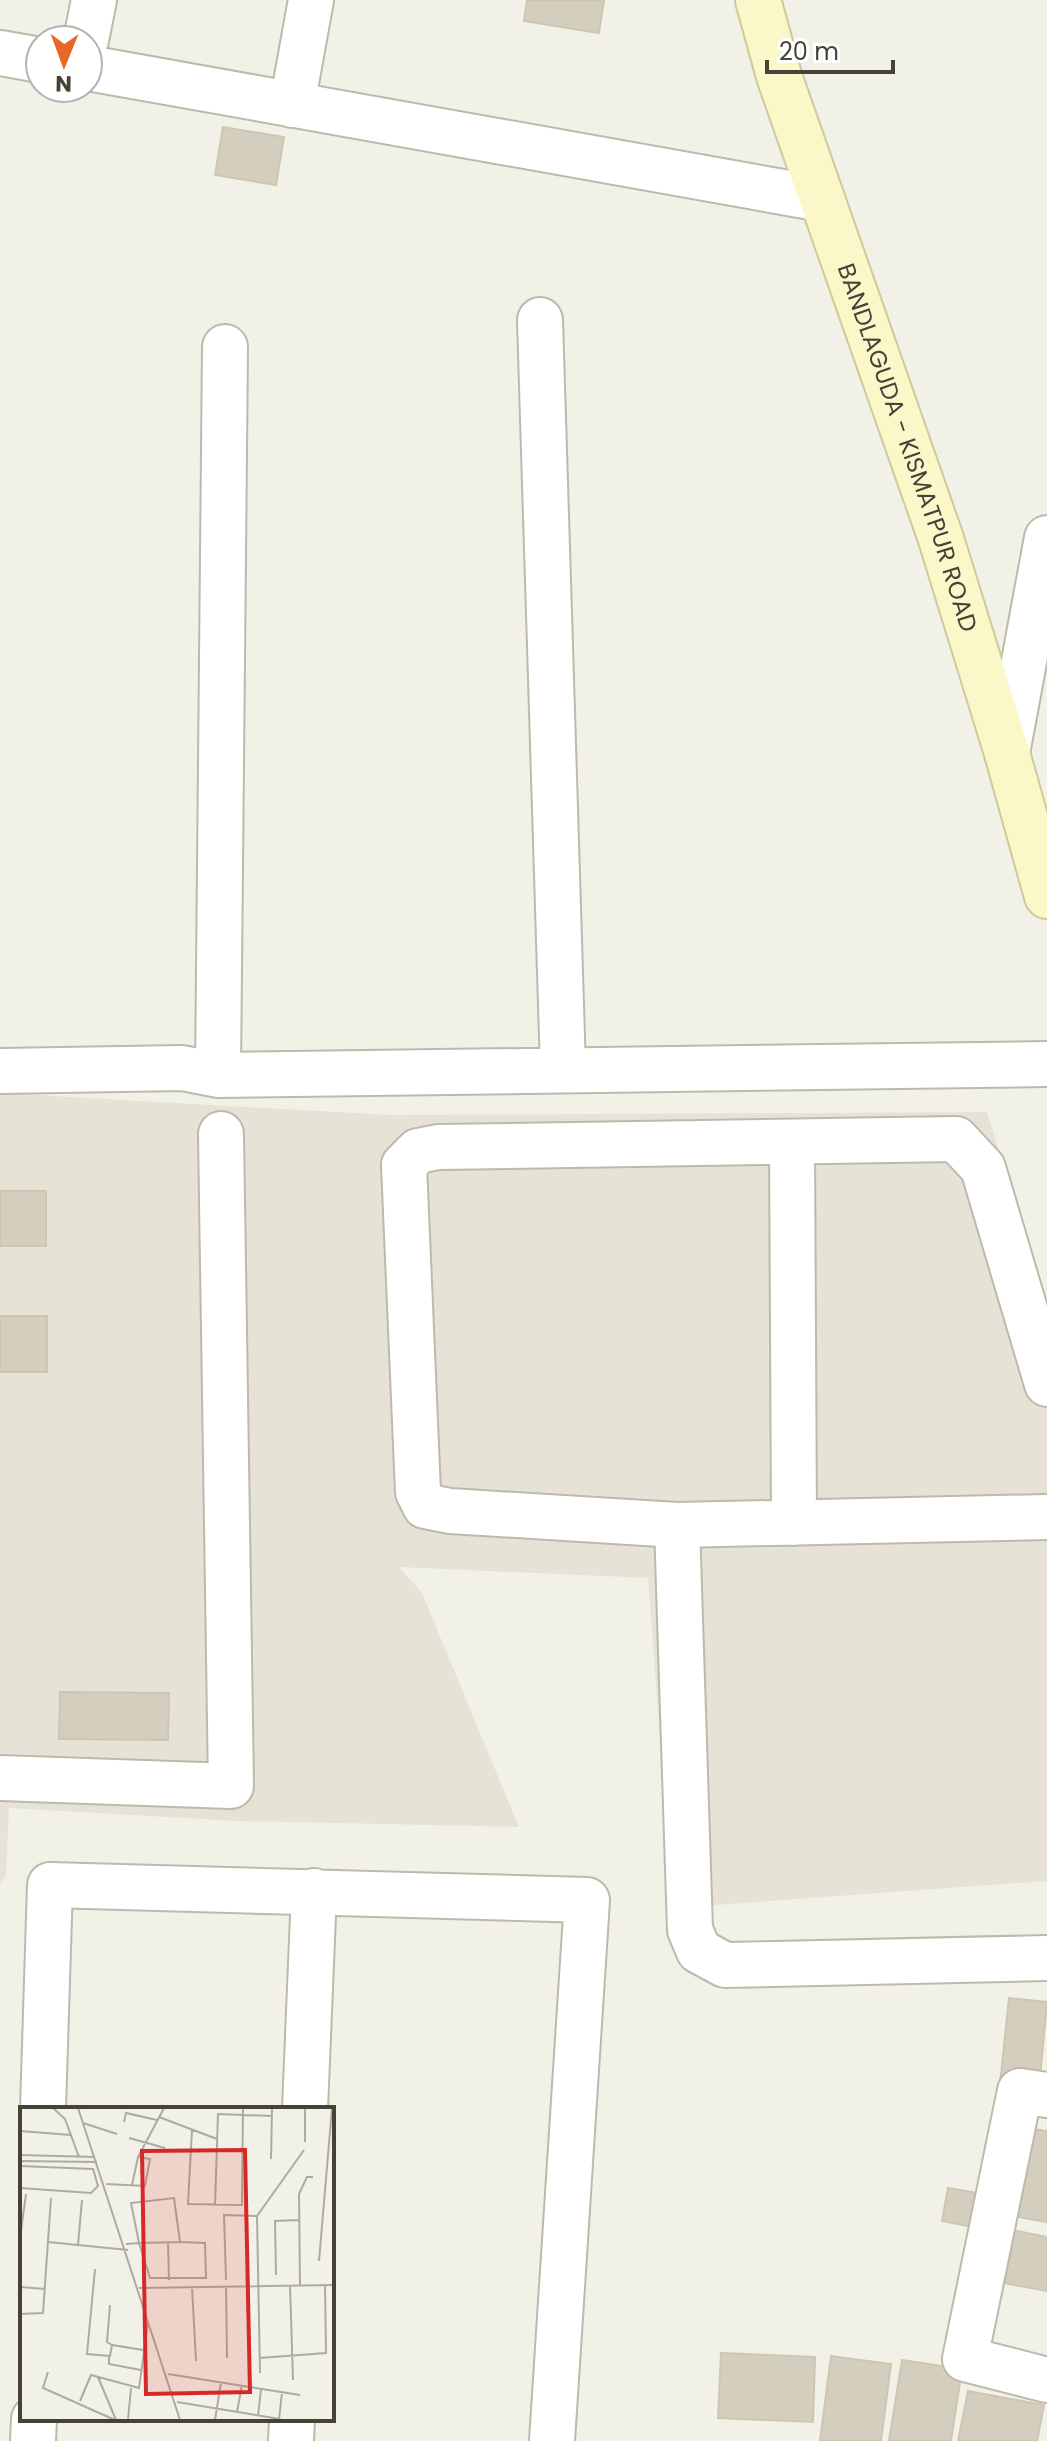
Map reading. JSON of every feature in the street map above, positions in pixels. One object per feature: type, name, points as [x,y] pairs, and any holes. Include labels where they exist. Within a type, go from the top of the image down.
[{"type":"street","points":[[89,24],[94,0]]},
{"type":"street","points":[[292,105],[311,0]]},
{"type":"street","name":"BANDLAGUDA - KISMATPUR ROAD","points":[[758,0],[779,76],[941,539],[1047,896]]},
{"type":"street","points":[[0,53],[24,57]]},
{"type":"street","points":[[104,71],[822,199]]},
{"type":"street","points":[[540,320],[563,1070]]},
{"type":"street","points":[[218,1075],[225,347]]},
{"type":"street","points":[[1007,753],[1047,538]]},
{"type":"street","points":[[0,1071],[182,1068],[218,1075],[1047,1064]]},
{"type":"street","points":[[0,1778],[231,1786],[221,1134]]},
{"type":"street","points":[[1047,1384],[983,1168],[956,1139],[438,1147],[418,1151],[404,1165],[418,1492],[425,1506],[450,1511],[677,1525],[1047,1517]]},
{"type":"street","points":[[792,1142],[794,1523]]},
{"type":"street","points":[[677,1525],[690,1930],[699,1951],[725,1965],[1047,1958]]},
{"type":"street","points":[[43,2107],[50,1885],[587,1900],[552,2441]]},
{"type":"street","points":[[305,2107],[314,1891]]},
{"type":"street","points":[[1047,2095],[1020,2091],[965,2359],[1047,2380]]},
{"type":"street","points":[[33,2441],[34,2421]]},
{"type":"street","points":[[291,2441],[292,2421]]},
{"type":"shaded area","points":[[0,1093],[390,1115],[987,1112],[1047,1306],[1047,1881],[673,1908],[648,1578],[399,1567],[422,1593],[519,1827],[237,1821],[9,1808],[6,1876],[0,1883]]},
{"type":"building","points":[[527,0],[604,0],[599,33],[524,21]]},
{"type":"building","points":[[223,127],[284,137],[276,185],[215,175]]},
{"type":"building","points":[[0,1191],[46,1191],[46,1246],[0,1246]]},
{"type":"building","points":[[0,1316],[47,1316],[47,1372],[0,1372]]},
{"type":"building","points":[[60,1692],[169,1693],[168,1740],[59,1739]]},
{"type":"building","points":[[1009,1998],[1047,2002],[1039,2088],[1000,2084]]},
{"type":"building","points":[[1034,2129],[1047,2131],[1047,2222],[1018,2217]]},
{"type":"building","points":[[948,2188],[984,2194],[978,2228],[942,2221]]},
{"type":"building","points":[[1003,2228],[1047,2237],[1047,2291],[993,2281]]},
{"type":"building","points":[[721,2353],[815,2357],[813,2422],[718,2418]]},
{"type":"building","points":[[831,2356],[891,2364],[881,2441],[820,2441]]},
{"type":"building","points":[[902,2360],[962,2369],[951,2441],[889,2441]]},
{"type":"building","points":[[968,2391],[1044,2405],[1037,2441],[958,2441]]}]
